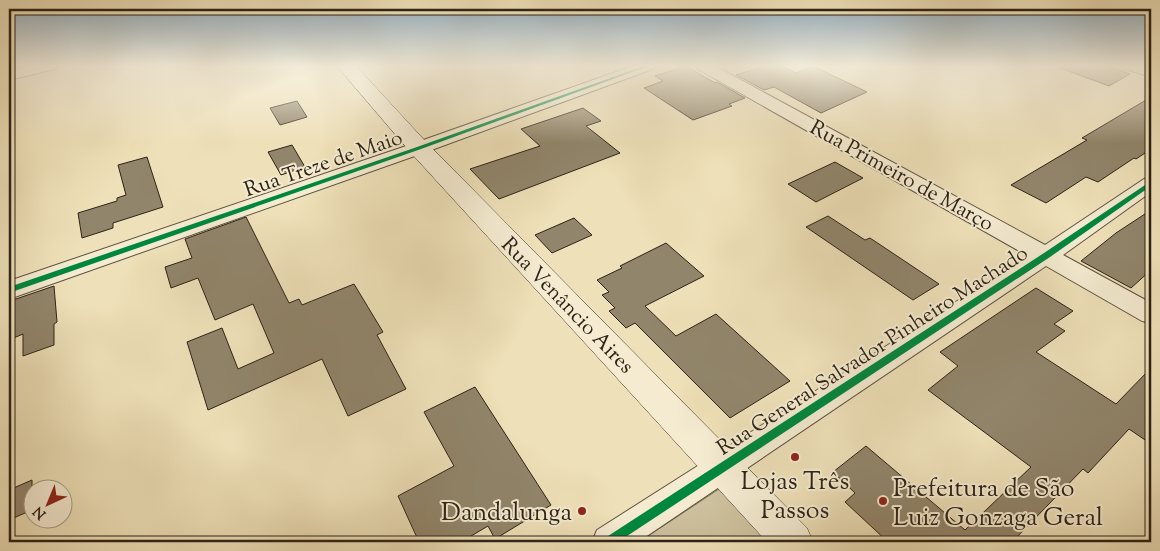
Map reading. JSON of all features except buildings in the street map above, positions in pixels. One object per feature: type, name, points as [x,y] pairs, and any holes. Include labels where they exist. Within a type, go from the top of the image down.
[{"type":"main road","name":"Rua Venâncio Aires","points":[[369,92],[419,148],[793,542]]},
{"type":"street","name":"Rua Treze de Maio","points":[[9,290],[576,92]]},
{"type":"street","name":"Rua Primeiro de Março","points":[[750,92],[1151,314]]},
{"type":"street","name":"Rua General Salvador Pinheiro Machado","points":[[609,542],[1047,256],[1151,184]]},
{"type":"shaded area","points":[[728,483],[782,542],[639,542]]},
{"type":"cycle path","points":[[9,290],[576,92]]},
{"type":"cycle path","points":[[609,542],[1047,255],[1151,183]]},
{"type":"place","name":"Lojas Três Passos","points":[[795,457]]},
{"type":"place","name":"Prefeitura de São Luiz Gonzaga Geral","points":[[883,501]]},
{"type":"place","name":"Dandalunga","points":[[582,511]]}]
